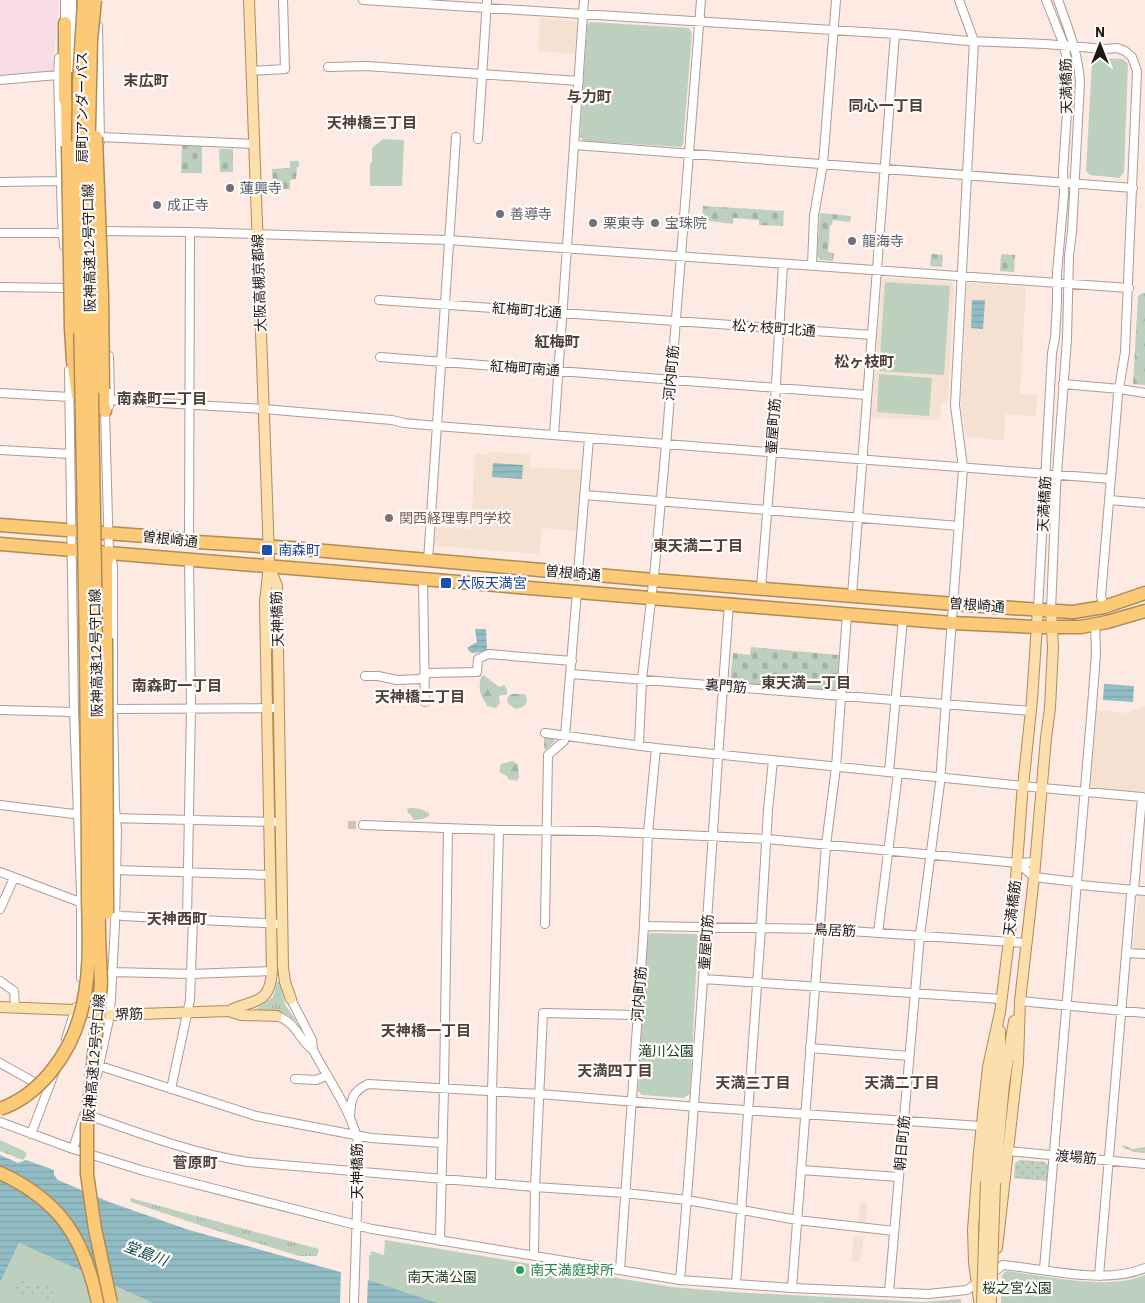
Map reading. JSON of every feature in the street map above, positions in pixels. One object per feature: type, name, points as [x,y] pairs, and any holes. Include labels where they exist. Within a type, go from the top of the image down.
[{"type":"highway","name":"阪神高速12号守口線","points":[[0,1109],[29,1092],[41,1082],[59,1062],[72,1040],[84,995],[89,936],[78,160],[83,0]]},
{"type":"highway","name":"阪神高速12号守口線","points":[[95,0],[89,85],[88,169],[101,984],[87,1126],[87,1168],[91,1209],[111,1303]]},
{"type":"highway","points":[[65,23],[73,361],[82,413]]},
{"type":"highway","points":[[93,25],[102,296],[103,405],[108,406]]},
{"type":"highway","name":"曽根崎通","points":[[0,525],[653,580],[1073,612],[1104,607],[1145,593]]},
{"type":"highway","name":"曽根崎通","points":[[0,544],[952,623],[1037,628],[1095,625],[1145,611]]},
{"type":"highway","points":[[101,984],[106,936],[107,889],[106,564],[109,552]]},
{"type":"highway","points":[[0,1173],[34,1193],[64,1220],[75,1236],[84,1255],[98,1303]]},
{"type":"main road","name":"大阪高槻京都線","points":[[249,0],[269,565]]},
{"type":"main road","name":"天神橋筋","points":[[269,565],[265,602],[267,708],[284,976],[291,999]]},
{"type":"main road","name":"天神橋筋","points":[[269,565],[276,586],[279,708],[275,822],[270,875],[272,974]]},
{"type":"main road","name":"天満橋筋","points":[[991,1303],[1018,1062],[1020,1001],[1036,862],[1050,708],[1052,627],[1044,610]]},
{"type":"main road","name":"天満橋筋","points":[[981,1303],[1000,1045],[1001,1000],[1018,863],[1023,786],[1032,711],[1037,628],[1044,610]]},
{"type":"main road","name":"堺筋","points":[[0,1007],[76,1010],[110,1015],[228,1011],[251,1004],[264,995],[271,985],[272,974]]},
{"type":"main road","name":"天満橋筋","points":[[991,1303],[990,1182],[1014,1019],[1020,1001]]},
{"type":"main road","name":"堺筋","points":[[228,1011],[241,1015],[277,1016]]},
{"type":"main road","name":"天満橋筋","points":[[981,1303],[974,1262],[973,1230],[981,1126],[988,1067],[1000,1012]]},
{"type":"street","points":[[30,1134],[49,1090],[76,1010],[82,975],[79,814],[74,712],[70,397],[60,181],[58,75],[61,38],[65,23],[64,0]]},
{"type":"street","points":[[67,104],[72,43],[72,0]]},
{"type":"street","name":"扇町アンダーパス","points":[[83,0],[82,214],[87,454]]},
{"type":"street","points":[[73,1149],[100,1066],[110,1015],[115,914],[116,818],[113,708],[113,565],[109,552],[108,533],[105,230],[100,137],[97,17],[99,0]]},
{"type":"street","points":[[251,71],[285,69],[283,0]]},
{"type":"street","points":[[363,0],[487,4],[583,14],[895,34],[974,41],[1122,49],[1129,54],[1135,62],[1137,71],[1129,288],[1125,352],[1111,479],[1101,596],[1104,607]]},
{"type":"street","points":[[554,435],[584,0]]},
{"type":"street","name":"河内町筋","points":[[638,745],[642,679],[652,598],[676,321],[701,0]]},
{"type":"street","points":[[812,265],[814,216],[823,164],[836,0]]},
{"type":"street","points":[[959,0],[974,41]]},
{"type":"street","name":"天満橋筋","points":[[1044,610],[1046,475],[1068,82],[1064,45],[1046,0]]},
{"type":"street","name":"天満橋筋","points":[[1044,610],[1057,476],[1080,82],[1079,61],[1058,0]]},
{"type":"street","points":[[478,139],[487,4]]},
{"type":"street","points":[[852,595],[895,34]]},
{"type":"street","name":"朝日町筋","points":[[889,1292],[914,993],[940,778],[963,468],[955,405],[974,41]]},
{"type":"street","points":[[328,67],[367,66],[579,81]]},
{"type":"street","points":[[0,80],[58,75]]},
{"type":"street","points":[[100,137],[254,144]]},
{"type":"street","points":[[428,561],[456,137]]},
{"type":"street","points":[[575,145],[885,168],[968,177],[1133,188]]},
{"type":"street","points":[[0,182],[60,181]]},
{"type":"street","points":[[0,233],[63,233],[105,230],[448,240],[1129,288]]},
{"type":"street","points":[[189,541],[190,232]]},
{"type":"street","name":"壷屋町筋","points":[[761,588],[768,511],[783,264]]},
{"type":"street","points":[[0,287],[66,288]]},
{"type":"street","points":[[66,288],[84,322]]},
{"type":"street","name":"紅梅町北通","points":[[379,300],[676,321]]},
{"type":"street","name":"松ヶ枝町北通","points":[[676,321],[872,335]]},
{"type":"street","name":"紅梅町南通","points":[[380,357],[867,395]]},
{"type":"street","points":[[1063,384],[1145,393]]},
{"type":"street","points":[[0,393],[70,397]]},
{"type":"street","points":[[108,406],[190,405],[264,410],[392,420],[437,426],[1111,479]]},
{"type":"street","points":[[578,573],[589,438]]},
{"type":"street","points":[[0,450],[70,454]]},
{"type":"street","points":[[585,495],[959,526]]},
{"type":"street","points":[[1109,500],[1145,503]]},
{"type":"street","points":[[171,1090],[188,1012],[191,974],[188,873],[191,708],[189,559]]},
{"type":"street","points":[[422,579],[425,702]]},
{"type":"street","points":[[546,924],[548,755],[564,740],[565,736],[577,591]]},
{"type":"street","name":"壷屋町筋","points":[[680,1280],[714,836],[729,604]]},
{"type":"street","points":[[792,1288],[826,845],[836,767],[847,614]]},
{"type":"street","points":[[889,772],[903,618]]},
{"type":"street","points":[[1044,1270],[1096,654],[1095,625]]},
{"type":"street","points":[[424,680],[429,673],[477,672],[478,659],[488,654],[572,661]]},
{"type":"street","name":"裏門筋","points":[[571,674],[1032,711]]},
{"type":"street","points":[[365,676],[378,676],[397,680],[424,680]]},
{"type":"street","points":[[91,707],[93,907],[91,1013]]},
{"type":"street","points":[[113,708],[279,708]]},
{"type":"street","points":[[0,710],[74,712]]},
{"type":"street","points":[[546,733],[656,748],[1142,797],[1134,890],[1131,895],[1099,1276]]},
{"type":"street","name":"河内町筋","points":[[620,1270],[644,926],[648,833],[656,748]]},
{"type":"street","points":[[736,1284],[772,760]]},
{"type":"street","points":[[878,933],[898,773]]},
{"type":"street","points":[[0,805],[116,818],[275,822]]},
{"type":"street","points":[[363,825],[767,838],[1018,863],[1036,862]]},
{"type":"street","points":[[440,1241],[448,828]]},
{"type":"street","points":[[491,1183],[499,830]]},
{"type":"street","points":[[1018,863],[1034,877],[1076,882],[1080,885],[1145,891]]},
{"type":"street","points":[[115,870],[270,875]]},
{"type":"street","points":[[0,872],[81,903],[122,916],[282,924]]},
{"type":"street","points":[[0,909],[14,878]]},
{"type":"street","name":"鳥居筋","points":[[644,926],[820,929],[1027,943]]},
{"type":"street","points":[[1126,953],[1145,954]]},
{"type":"street","points":[[112,972],[272,974]]},
{"type":"street","points":[[703,979],[1001,1000]]},
{"type":"street","points":[[0,981],[14,991],[15,1008]]},
{"type":"street","name":"天神橋筋","points":[[291,999],[312,1040],[313,1050],[350,1117],[357,1135],[359,1172],[354,1303]]},
{"type":"street","points":[[1020,1001],[1145,1013]]},
{"type":"street","points":[[534,1256],[535,1187],[543,1013],[637,1015]]},
{"type":"street","name":"天神橋筋","points":[[277,1016],[290,1022],[306,1044],[313,1050]]},
{"type":"street","points":[[810,1048],[909,1056]]},
{"type":"street","points":[[0,1063],[49,1090]]},
{"type":"street","points":[[100,1066],[256,1116],[357,1135],[443,1143]]},
{"type":"street","points":[[295,1079],[316,1080],[326,1076]]},
{"type":"street","points":[[350,1117],[354,1094],[368,1084],[540,1094],[694,1107],[747,1109],[981,1126]]},
{"type":"street","points":[[84,1113],[161,1141],[227,1159],[274,1165],[625,1193],[687,1200],[796,1220],[894,1231]]},
{"type":"street","points":[[0,1122],[73,1149],[152,1173],[372,1229],[680,1280],[792,1288],[935,1294],[967,1290],[1003,1265],[1099,1276],[1132,1274],[1145,1268]]},
{"type":"street","name":"渡場筋","points":[[1008,1151],[1145,1164]]},
{"type":"street","points":[[801,1170],[899,1177]]},
{"type":"shaded area","points":[[0,0],[59,0],[53,68],[50,71],[0,75]]},
{"type":"shaded area","points":[[540,18],[577,21],[575,54],[538,51]]},
{"type":"shaded area","points":[[885,278],[950,281],[954,286],[948,403],[941,403],[940,420],[871,418],[882,280]]},
{"type":"shaded area","points":[[970,283],[1026,287],[1020,394],[1037,395],[1036,416],[1005,414],[1004,441],[966,436],[961,405],[967,285]]},
{"type":"shaded area","points":[[488,452],[530,454],[530,467],[581,470],[577,531],[542,528],[539,554],[437,546],[434,543],[435,527],[471,529],[475,454],[488,455]]},
{"type":"shaded area","points":[[1145,706],[1145,794],[1092,788],[1090,786],[1097,710],[1128,713]]},
{"type":"shaded area","points":[[1145,895],[1145,950],[1136,950],[1133,946],[1138,898]]},
{"type":"shaded area","points":[[860,1201],[867,1202],[866,1223],[858,1222]]},
{"type":"shaded area","points":[[854,1236],[864,1237],[860,1262],[851,1261]]},
{"type":"green space","points":[[590,22],[689,28],[692,33],[683,144],[681,147],[584,141],[580,137],[587,25]]},
{"type":"green space","points":[[1098,58],[1123,59],[1128,64],[1124,172],[1119,178],[1090,175],[1086,171],[1092,62]]},
{"type":"green space","points":[[383,139],[404,140],[402,186],[370,186],[372,148]]},
{"type":"green space","points":[[182,145],[202,146],[202,173],[181,173]]},
{"type":"green space","points":[[219,149],[233,149],[233,172],[220,172]]},
{"type":"green space","points":[[290,161],[299,161],[299,167],[297,167],[296,179],[290,180],[290,189],[273,189],[272,169],[290,168]]},
{"type":"green space","points":[[703,206],[784,211],[783,226],[759,225],[759,220],[733,218],[733,224],[702,220]]},
{"type":"green space","points":[[820,213],[851,216],[850,222],[833,220],[832,225],[830,225],[828,252],[834,253],[833,261],[820,260],[817,256]]},
{"type":"green space","points":[[931,254],[943,255],[942,267],[930,266]]},
{"type":"green space","points":[[1001,254],[1015,255],[1014,272],[1000,271]]},
{"type":"green space","points":[[885,282],[950,286],[944,375],[879,371]]},
{"type":"green space","points":[[1145,293],[1145,385],[1133,384],[1138,296]]},
{"type":"green space","points":[[879,374],[932,378],[929,416],[877,412]]},
{"type":"green space","points":[[751,647],[839,655],[837,692],[730,682],[733,653],[750,655]]},
{"type":"green space","points":[[484,675],[499,687],[504,685],[507,689],[507,694],[499,697],[500,703],[496,708],[487,706],[481,695],[480,682],[481,677]]},
{"type":"green space","points":[[511,694],[526,695],[527,702],[523,707],[516,709],[508,704],[507,698]]},
{"type":"green space","points":[[544,737],[554,738],[555,741],[547,749],[544,749]]},
{"type":"green space","points":[[512,761],[518,764],[519,778],[516,781],[508,779],[507,776],[499,772],[501,764]]},
{"type":"green space","points":[[407,809],[421,809],[429,813],[429,816],[414,820]]},
{"type":"green space","name":"滝川公園","points":[[651,933],[696,934],[698,936],[690,1094],[684,1098],[642,1095],[638,1091],[647,936]]},
{"type":"green space","points":[[277,982],[280,982],[285,1004],[297,1022],[282,1013],[255,1010],[273,997]]},
{"type":"green space","points":[[0,1140],[26,1152],[26,1156],[23,1160],[0,1151]]},
{"type":"green space","points":[[1123,1145],[1133,1149],[1145,1147],[1145,1153],[1134,1152],[1122,1147]]},
{"type":"green space","points":[[1020,1160],[1045,1162],[1048,1165],[1047,1181],[1014,1178],[1015,1163]]},
{"type":"green space","points":[[130,1198],[319,1249],[317,1256],[299,1256],[202,1226],[131,1202]]},
{"type":"green space","name":"南天満公園","points":[[385,1240],[672,1287],[923,1302],[961,1299],[961,1303],[438,1303],[369,1280],[369,1255],[371,1255],[371,1251],[384,1255]]},
{"type":"green space","points":[[19,1243],[153,1303],[0,1303],[0,1283]]},
{"type":"green space","name":"桜之宮公園","points":[[1006,1271],[1058,1279],[1095,1282],[1130,1280],[1145,1275],[1145,1303],[1001,1303],[1002,1275]]},
{"type":"green space","points":[[20,1275],[33,1280],[24,1299],[12,1294],[17,1286]]},
{"type":"green space","points":[[35,1281],[59,1291],[57,1297],[33,1287]]},
{"type":"green space","points":[[32,1288],[56,1298],[54,1303],[30,1293]]},
{"type":"water","points":[[972,300],[985,300],[983,329],[971,328]]},
{"type":"water","points":[[493,463],[523,465],[522,479],[492,477]]},
{"type":"water","points":[[475,629],[486,629],[487,651],[472,653],[467,648],[477,642]]},
{"type":"water","points":[[1104,684],[1134,686],[1133,702],[1103,700]]},
{"type":"water","name":"堂島川","points":[[0,1155],[18,1163],[26,1160],[54,1170],[54,1175],[58,1180],[109,1202],[189,1230],[369,1280],[438,1303],[153,1303],[19,1243],[0,1283]]},
{"type":"pier","points":[[341,1271],[368,1278],[367,1303],[340,1303]]},
{"type":"tunnel","points":[[348,825],[363,825]]},
{"type":"place","name":"蓮興寺","points":[[230,188]]},
{"type":"place","name":"成正寺","points":[[157,205]]},
{"type":"place","name":"善導寺","points":[[500,214]]},
{"type":"place","name":"栗東寺","points":[[593,223]]},
{"type":"place","name":"宝珠院","points":[[655,223]]},
{"type":"place","name":"龍海寺","points":[[852,241]]},
{"type":"place","name":"関西経理専門学校","points":[[389,518]]},
{"type":"place","name":"南森町","points":[[267,550]]},
{"type":"place","name":"大阪天満宮","points":[[446,583]]},
{"type":"place","name":"南天満庭球所","points":[[520,1270]]},
{"type":"district","name":"末広町","points":[[146,80]]},
{"type":"district","name":"与力町","points":[[589,96]]},
{"type":"district","name":"同心一丁目","points":[[886,105]]},
{"type":"district","name":"天神橋三丁目","points":[[372,122]]},
{"type":"district","name":"紅梅町","points":[[557,341]]},
{"type":"district","name":"松ヶ枝町","points":[[864,361]]},
{"type":"district","name":"南森町二丁目","points":[[162,398]]},
{"type":"district","name":"東天満二丁目","points":[[698,545]]},
{"type":"district","name":"東天満一丁目","points":[[806,682]]},
{"type":"district","name":"南森町一丁目","points":[[177,685]]},
{"type":"district","name":"天神橋二丁目","points":[[420,696]]},
{"type":"district","name":"天神西町","points":[[177,918]]},
{"type":"district","name":"天神橋一丁目","points":[[426,1030]]},
{"type":"district","name":"天満四丁目","points":[[615,1070]]},
{"type":"district","name":"天満三丁目","points":[[753,1082]]},
{"type":"district","name":"天満二丁目","points":[[902,1082]]},
{"type":"district","name":"菅原町","points":[[195,1162]]}]
